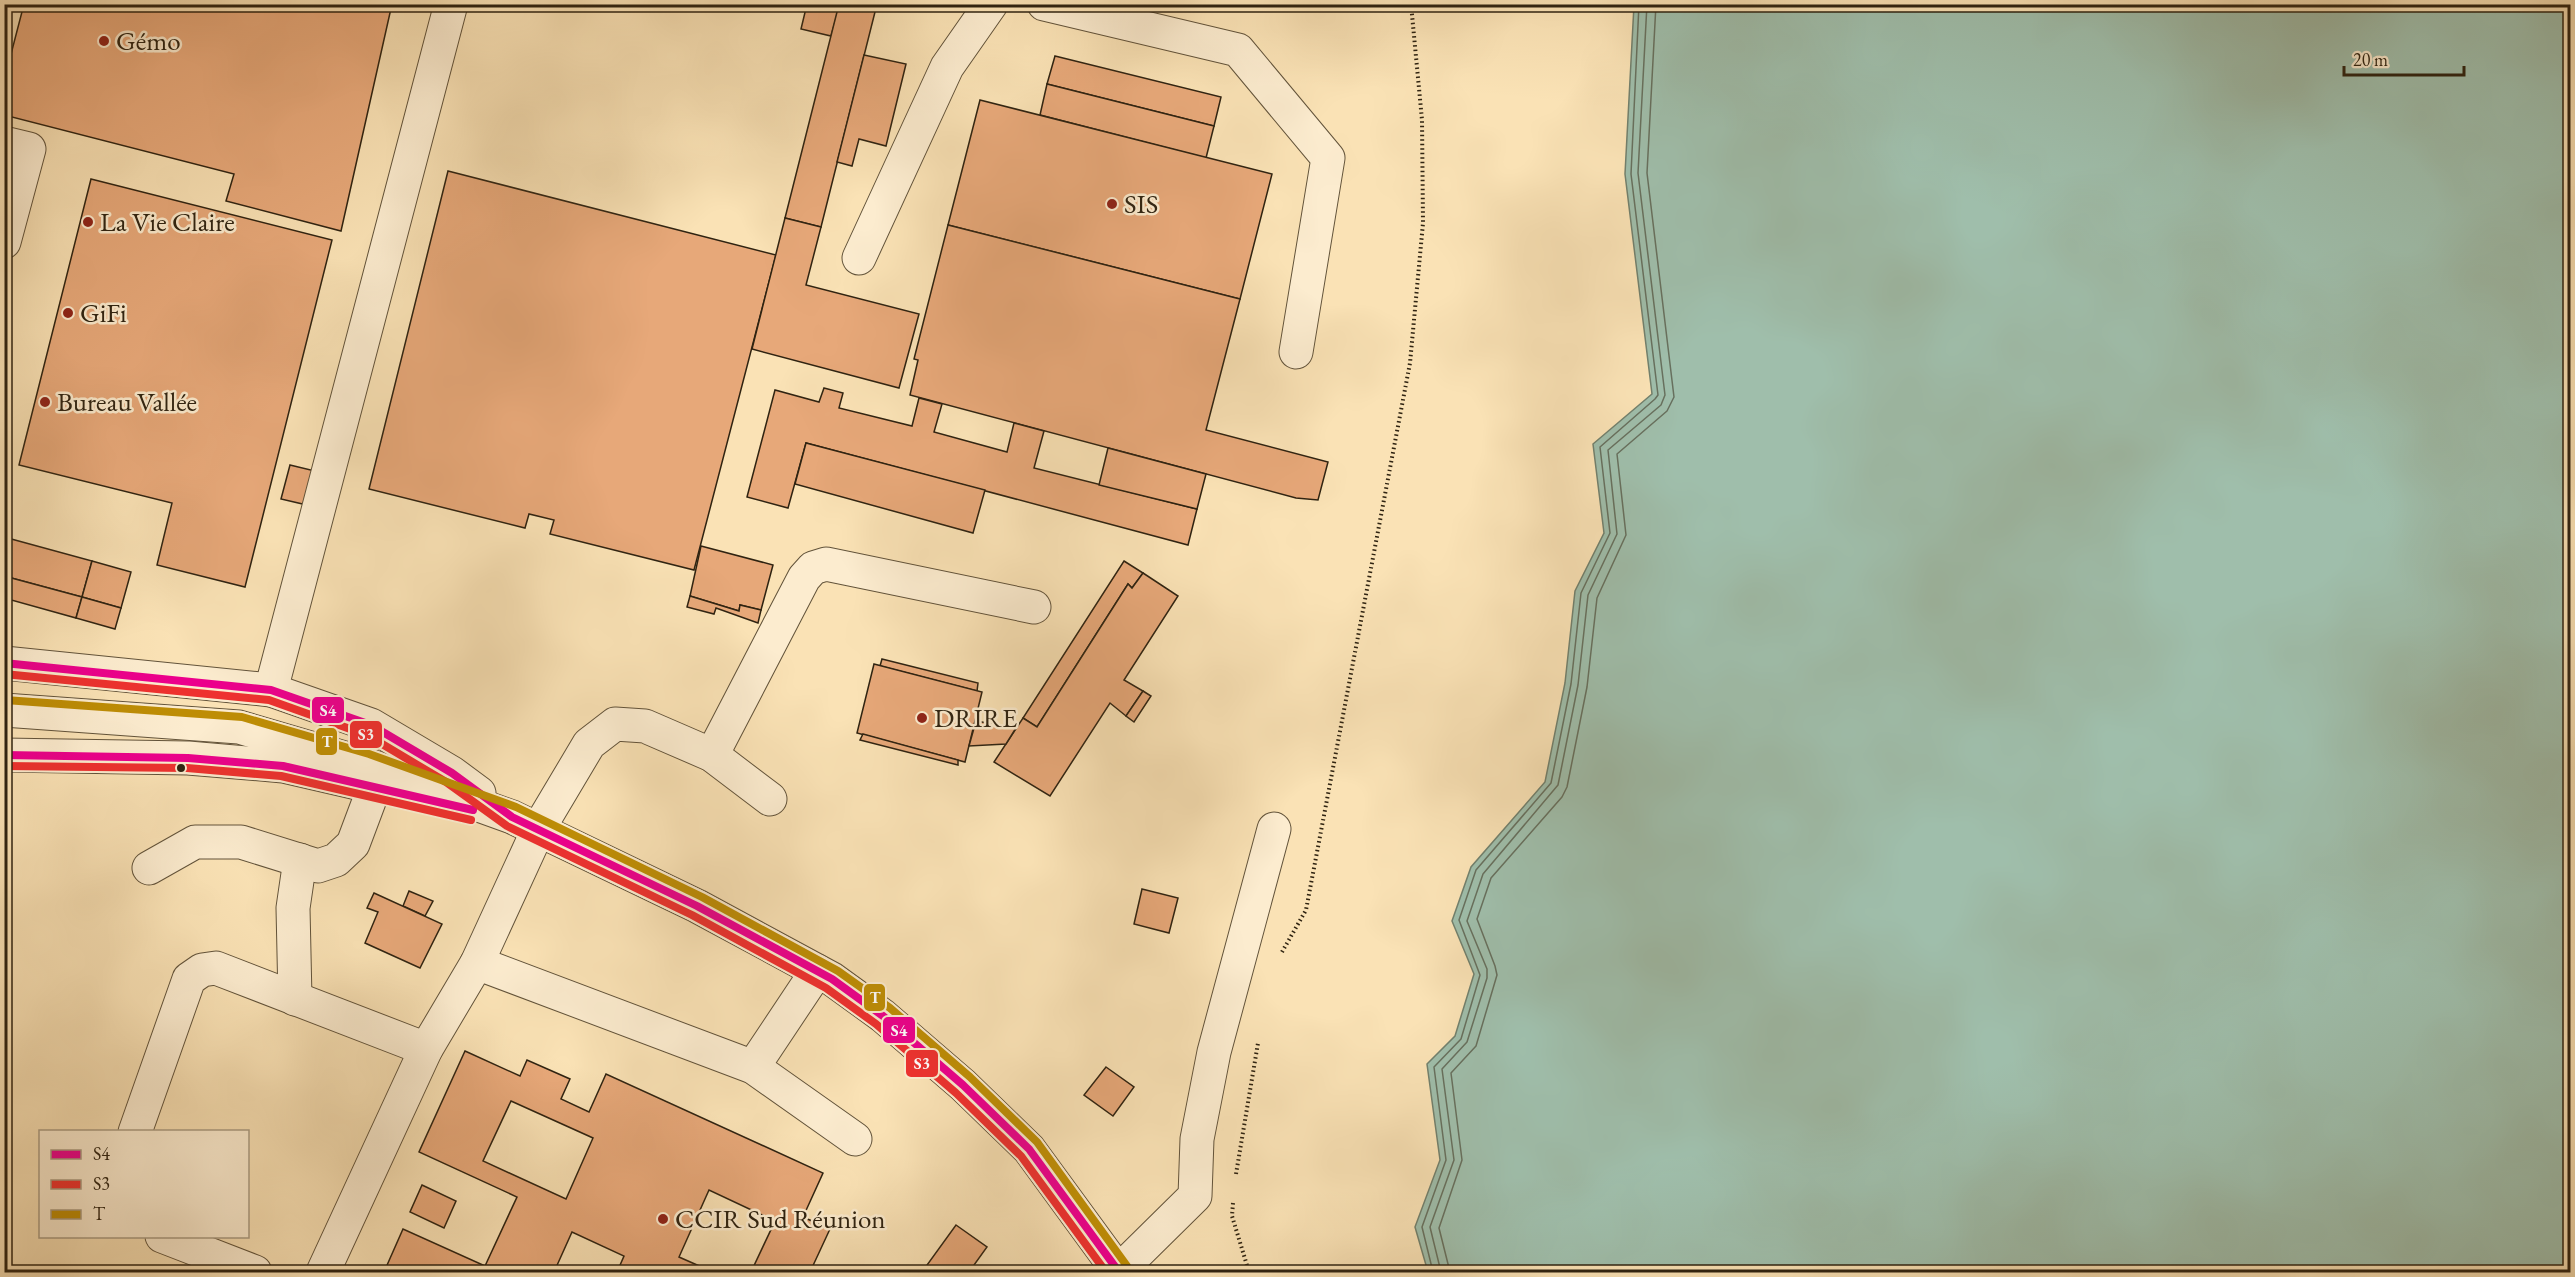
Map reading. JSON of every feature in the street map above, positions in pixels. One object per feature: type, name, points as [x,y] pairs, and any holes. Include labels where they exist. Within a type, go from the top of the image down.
[{"type":"street","points":[[271,690],[451,4]]},
{"type":"street","points":[[859,258],[947,67],[991,4]]},
{"type":"street","points":[[1044,4],[1238,50],[1328,158],[1296,352]]},
{"type":"street","points":[[4,143],[29,149],[4,242]]},
{"type":"street","points":[[712,756],[804,578],[813,568],[826,564],[1034,607]]},
{"type":"street","points":[[4,663],[271,690],[371,725],[452,772],[526,823]]},
{"type":"street","points":[[4,710],[239,726],[365,764],[526,823],[697,906],[817,971],[883,1016],[963,1085],[1029,1149],[1119,1272],[1196,1196],[1197,1139],[1214,1052],[1274,829]]},
{"type":"street","points":[[323,1272],[426,1049],[477,963],[526,823],[589,744],[615,724],[645,726],[712,756],[770,799]]},
{"type":"street","points":[[4,755],[188,758],[283,765],[526,823]]},
{"type":"street","points":[[149,868],[195,842],[241,842],[318,866],[336,860],[353,844],[374,788]]},
{"type":"street","points":[[295,999],[293,908],[300,860]]},
{"type":"street","points":[[477,963],[753,1067],[855,1139]]},
{"type":"street","points":[[135,1130],[189,979],[202,970],[216,968],[426,1049]]},
{"type":"street","points":[[753,1067],[817,971]]},
{"type":"street","points":[[167,1238],[255,1272]]},
{"type":"path","points":[[1280,956],[1306,910],[1410,363],[1423,223],[1422,120],[1411,4]]},
{"type":"path","points":[[1235,1179],[1259,1040]]},
{"type":"path","points":[[1234,1198],[1232,1216],[1249,1272]]},
{"type":"water","points":[[1634,5],[2570,5],[2570,1272],[1428,1272],[1415,1227],[1440,1160],[1427,1064],[1455,1036],[1474,974],[1452,921],[1471,867],[1545,782],[1565,683],[1575,591],[1604,533],[1593,444],[1652,394],[1625,174]]},
{"type":"building","points":[[24,4],[392,4],[341,231],[226,201],[234,174],[4,115],[4,81]]},
{"type":"building","points":[[807,4],[826,4],[839,8],[831,36],[801,29]]},
{"type":"building","points":[[839,4],[877,4],[821,227],[785,218]]},
{"type":"building","points":[[864,55],[906,64],[886,146],[859,139],[852,166],[837,162]]},
{"type":"building","points":[[1055,56],[1221,97],[1214,126],[1047,84]]},
{"type":"building","points":[[1047,84],[1214,126],[1206,158],[1040,115]]},
{"type":"building","points":[[980,100],[1272,174],[1240,299],[948,225]]},
{"type":"building","points":[[448,171],[776,255],[694,570],[550,534],[554,520],[529,514],[525,528],[369,489]]},
{"type":"building","points":[[91,179],[332,240],[245,587],[157,565],[172,503],[19,465]]},
{"type":"building","points":[[785,218],[821,227],[806,285],[919,314],[899,388],[752,349]]},
{"type":"building","points":[[948,225],[1240,299],[1206,430],[1328,462],[1318,500],[1296,498],[910,395],[918,360],[914,359]]},
{"type":"building","points":[[824,388],[843,393],[839,408],[912,426],[919,398],[942,404],[934,432],[1007,452],[1014,423],[1044,431],[1034,468],[1197,509],[1188,545],[806,443],[788,508],[747,497],[775,390],[819,402]]},
{"type":"building","points":[[806,443],[985,490],[973,533],[795,484]]},
{"type":"building","points":[[1108,448],[1206,474],[1197,509],[1099,485]]},
{"type":"building","points":[[290,465],[315,471],[307,505],[281,499]]},
{"type":"building","points":[[4,537],[92,561],[82,597],[4,576]]},
{"type":"building","points":[[701,546],[773,565],[761,610],[740,605],[739,611],[690,596]]},
{"type":"building","points":[[92,561],[131,572],[121,608],[82,597]]},
{"type":"building","points":[[1124,561],[1143,573],[1132,588],[1128,584],[1037,727],[1023,718]]},
{"type":"building","points":[[1143,573],[1178,596],[1124,680],[1143,691],[1126,716],[1110,703],[1050,796],[994,762],[1023,718],[1037,727],[1128,584],[1132,588]]},
{"type":"building","points":[[4,576],[82,597],[76,618],[4,598]]},
{"type":"building","points":[[690,596],[739,611],[740,605],[761,610],[758,623],[716,608],[714,614],[687,607]]},
{"type":"building","points":[[82,597],[121,608],[115,629],[76,618]]},
{"type":"building","points":[[882,659],[978,683],[977,691],[880,666]]},
{"type":"building","points":[[874,664],[982,692],[965,762],[857,733]]},
{"type":"building","points":[[1143,691],[1151,696],[1134,722],[1126,716]]},
{"type":"building","points":[[976,721],[1016,728],[1006,744],[969,746]]},
{"type":"building","points":[[863,734],[958,760],[958,765],[860,740]]},
{"type":"building","points":[[1142,889],[1178,898],[1169,933],[1134,924]]},
{"type":"building","points":[[409,891],[433,901],[425,916],[403,906]]},
{"type":"building","points":[[374,893],[442,924],[420,968],[365,943],[378,912],[367,908]]},
{"type":"building","points":[[465,1051],[520,1076],[527,1060],[570,1079],[561,1099],[589,1112],[606,1074],[823,1173],[803,1217],[830,1229],[810,1272],[751,1272],[775,1221],[709,1190],[679,1257],[713,1272],[617,1272],[624,1256],[572,1232],[554,1272],[384,1272],[403,1229],[485,1266],[517,1197],[419,1152]],"holes":[[[511,1101],[593,1138],[566,1199],[483,1161]]]},
{"type":"building","points":[[1106,1067],[1134,1087],[1113,1116],[1084,1095]]},
{"type":"building","points":[[422,1185],[456,1201],[444,1228],[410,1212]]},
{"type":"building","points":[[956,1225],[987,1247],[969,1272],[922,1272]]},
{"type":"transit line","name":"S4","points":[[4,663],[271,690],[371,725],[452,773],[512,817],[697,906],[832,979],[883,1016],[963,1085],[1029,1149],[1119,1272]]},
{"type":"transit line","name":"S3","points":[[4,674],[269,700],[367,735],[446,782],[507,826],[692,915],[826,988],[876,1024],[956,1093],[1021,1156],[1106,1272]]},
{"type":"transit line","name":"T","points":[[5,700],[242,717],[369,754],[516,807],[702,897],[838,971],[890,1008],[970,1077],[1037,1142],[1127,1266]]},
{"type":"transit line","name":"S4","points":[[4,755],[188,758],[283,766],[473,810]]},
{"type":"transit line","name":"S3","points":[[4,766],[187,768],[281,776],[471,820]]},
{"type":"place","name":"Gémo","points":[[104,41]]},
{"type":"place","name":"SIS","points":[[1112,204]]},
{"type":"place","name":"La Vie Claire","points":[[88,222]]},
{"type":"place","name":"GiFi","points":[[68,313]]},
{"type":"place","name":"Bureau Vallée","points":[[45,402]]},
{"type":"place","name":"DRIRE","points":[[922,718]]},
{"type":"place","name":"CCIR Sud Réunion","points":[[663,1219]]}]
